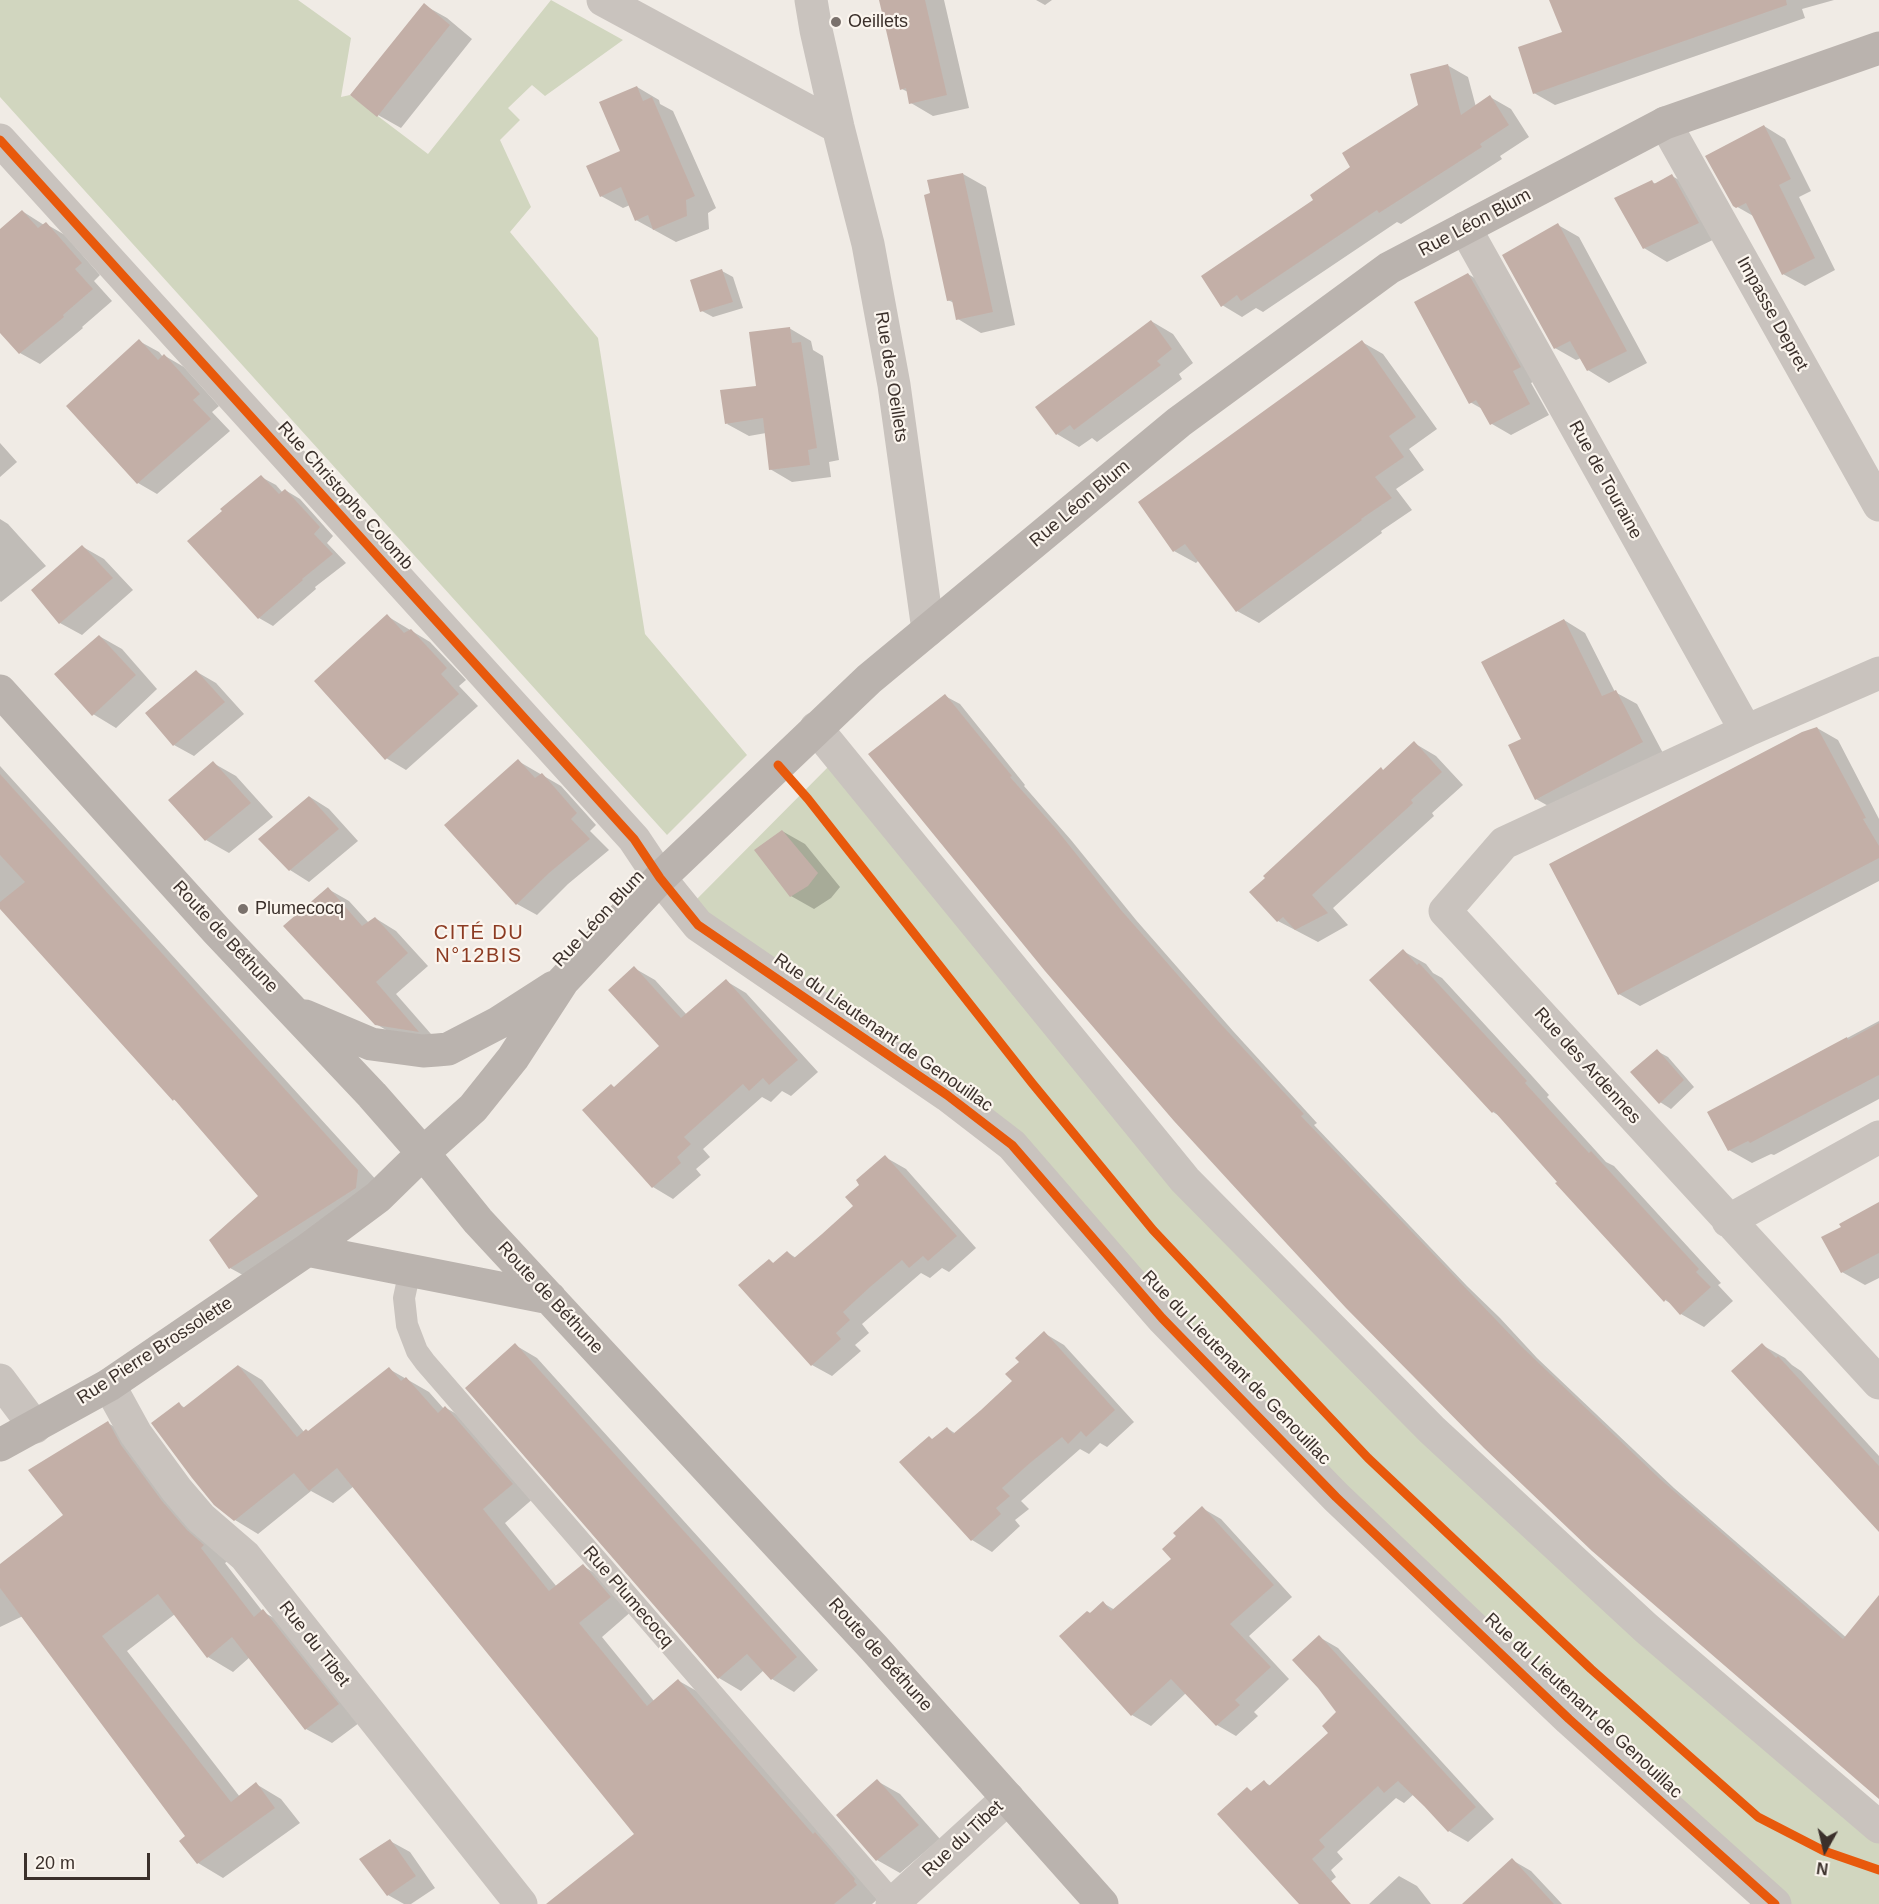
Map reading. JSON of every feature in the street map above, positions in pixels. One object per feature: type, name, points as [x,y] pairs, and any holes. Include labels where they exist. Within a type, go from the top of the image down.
[{"type":"street","points":[[603,0],[838,127]]},
{"type":"street","name":"Rue des Oeillets","points":[[811,0],[838,127],[868,244],[895,397],[928,630]]},
{"type":"street","name":"Rue Léon Blum","points":[[423,1153],[473,1108],[513,1058],[564,981],[660,878],[870,679],[1179,423],[1389,268],[1665,123],[1879,48]]},
{"type":"street","name":"Impasse Depret","points":[[1665,123],[1879,505]]},
{"type":"street","name":"Rue Christophe Colomb","points":[[0,140],[634,839],[660,878]]},
{"type":"street","name":"Rue de Touraine","points":[[1465,228],[1746,731]]},
{"type":"street","points":[[1746,731],[1879,673]]},
{"type":"street","name":"Route de Béthune","points":[[0,691],[217,930],[372,1095],[478,1221],[866,1639],[1102,1904]]},
{"type":"street","points":[[816,728],[1185,1180],[1432,1430],[1646,1628],[1879,1827]]},
{"type":"street","name":"Rue des Ardennes","points":[[1746,731],[1504,843],[1445,911],[1879,1383]]},
{"type":"street","name":"Rue du Lieutenant de Genouillac","points":[[660,878],[698,925],[947,1095],[1012,1145],[1162,1318],[1336,1497],[1569,1719],[1775,1904]]},
{"type":"street","points":[[292,1010],[371,1044],[423,1052],[448,1049],[498,1023],[564,981]]},
{"type":"street","points":[[1728,1221],[1879,1137]]},
{"type":"street","name":"Rue Pierre Brossolette","points":[[0,1445],[109,1385],[306,1250],[372,1201],[423,1153]]},
{"type":"street","points":[[306,1250],[550,1298]]},
{"type":"street","points":[[0,1380],[35,1427]]},
{"type":"street","name":"Rue du Tibet","points":[[109,1385],[136,1434],[177,1490],[201,1518],[245,1556],[521,1904]]},
{"type":"street","name":"Rue du Tibet","points":[[894,1904],[1008,1798]]},
{"type":"lane","name":"Rue Plumecocq","points":[[410,1270],[404,1298],[407,1324],[417,1351],[425,1362],[894,1904]]},
{"type":"green space","points":[[0,0],[298,0],[351,38],[341,97],[350,95],[428,154],[551,0],[623,40],[545,96],[532,85],[508,108],[520,120],[500,140],[531,207],[510,232],[598,338],[645,634],[747,755],[667,835],[0,97]]},
{"type":"green space","points":[[839,756],[1185,1180],[1879,1827],[1879,1904],[1777,1904],[1641,1787],[1012,1145],[686,910]]},
{"type":"building","points":[[879,0],[925,0],[947,95],[909,104],[906,88],[900,90]]},
{"type":"building","points":[[1549,0],[1786,0],[1787,5],[1533,94],[1518,47],[1562,32]]},
{"type":"building","points":[[424,3],[450,25],[377,117],[350,95]]},
{"type":"building","points":[[1448,64],[1461,115],[1490,95],[1509,125],[1480,144],[1482,147],[1379,213],[1377,210],[1241,301],[1237,295],[1221,307],[1201,276],[1313,200],[1310,195],[1350,167],[1342,153],[1418,105],[1410,74]]},
{"type":"building","points":[[637,86],[643,101],[652,97],[695,196],[686,200],[687,216],[653,230],[648,215],[635,221],[621,187],[600,197],[586,166],[620,151],[599,102]]},
{"type":"building","points":[[1764,125],[1791,179],[1779,185],[1815,258],[1782,275],[1746,203],[1736,208],[1733,206],[1705,156]]},
{"type":"building","points":[[963,173],[993,312],[956,320],[952,300],[947,301],[924,195],[930,193],[927,180]]},
{"type":"building","points":[[1672,174],[1699,223],[1643,249],[1614,198],[1652,180],[1654,184]]},
{"type":"building","points":[[22,210],[38,228],[46,222],[82,263],[75,269],[93,289],[63,315],[64,317],[19,354],[0,333],[0,229]]},
{"type":"building","points":[[1558,223],[1627,351],[1587,371],[1570,341],[1554,349],[1502,255]]},
{"type":"building","points":[[722,269],[733,302],[700,312],[690,280]]},
{"type":"building","points":[[1468,273],[1521,367],[1513,371],[1530,404],[1490,425],[1476,400],[1469,404],[1414,302]]},
{"type":"building","points":[[1151,320],[1172,349],[1157,361],[1161,365],[1074,430],[1070,425],[1056,435],[1035,407]]},
{"type":"building","points":[[790,327],[792,343],[801,342],[817,448],[808,450],[810,465],[769,470],[763,418],[725,424],[720,390],[756,386],[749,332]]},
{"type":"building","points":[[139,339],[158,360],[164,354],[200,394],[193,400],[211,419],[137,484],[66,406]]},
{"type":"building","points":[[1362,340],[1416,417],[1389,436],[1404,457],[1375,477],[1392,498],[1236,612],[1185,544],[1173,552],[1138,502]]},
{"type":"building","points":[[261,475],[279,494],[285,489],[320,527],[314,534],[333,554],[258,619],[187,541],[222,511],[220,509]]},
{"type":"building","points":[[82,545],[113,578],[59,624],[31,590]]},
{"type":"building","points":[[387,614],[404,633],[411,629],[447,668],[441,674],[459,694],[385,760],[314,681]]},
{"type":"building","points":[[1564,619],[1602,696],[1616,690],[1643,742],[1535,800],[1508,745],[1521,739],[1481,662]]},
{"type":"building","points":[[99,635],[136,675],[92,716],[54,674]]},
{"type":"building","points":[[196,670],[225,702],[173,746],[145,713]]},
{"type":"building","points":[[945,694],[1012,776],[1010,777],[1057,830],[1121,910],[1218,1021],[1304,1114],[1301,1116],[1522,1347],[1659,1478],[1843,1639],[1879,1595],[1879,1799],[1592,1551],[1484,1448],[1346,1308],[1263,1218],[1174,1121],[1045,971],[868,754]]},
{"type":"building","points":[[1817,727],[1866,818],[1863,819],[1879,846],[1879,858],[1618,995],[1549,864],[1802,732]]},
{"type":"building","points":[[1414,741],[1442,772],[1411,800],[1413,803],[1312,895],[1328,913],[1295,930],[1283,917],[1277,922],[1249,892],[1265,878],[1263,876],[1381,767],[1383,770]]},
{"type":"building","points":[[518,759],[535,778],[542,773],[577,813],[571,819],[590,839],[549,873],[516,905],[444,825]]},
{"type":"building","points":[[213,761],[251,803],[205,841],[168,800]]},
{"type":"building","points":[[0,774],[358,1170],[356,1188],[229,1269],[209,1240],[258,1196],[174,1099],[173,1101],[0,909],[0,902],[25,882],[0,855]]},
{"type":"building","points":[[309,796],[339,829],[289,871],[258,839]]},
{"type":"building","points":[[782,830],[818,873],[808,886],[790,897],[754,850]]},
{"type":"building","points":[[328,887],[362,926],[375,917],[408,953],[376,982],[419,1032],[375,1025],[283,926]]},
{"type":"building","points":[[1403,949],[1417,965],[1419,963],[1527,1081],[1525,1083],[1589,1153],[1591,1151],[1699,1269],[1696,1272],[1711,1287],[1680,1315],[1666,1299],[1664,1302],[1555,1183],[1557,1182],[1494,1111],[1492,1113],[1369,980]]},
{"type":"building","points":[[634,966],[681,1018],[726,979],[798,1060],[769,1085],[763,1078],[749,1091],[743,1084],[684,1137],[691,1144],[677,1157],[681,1163],[652,1188],[582,1110],[611,1084],[614,1087],[659,1046],[608,990]]},
{"type":"building","points":[[1879,1023],[1879,1075],[1750,1143],[1748,1141],[1728,1151],[1707,1112],[1847,1037],[1848,1040]]},
{"type":"building","points":[[1657,1049],[1684,1080],[1659,1104],[1630,1072]]},
{"type":"building","points":[[885,1155],[957,1236],[928,1261],[923,1256],[909,1268],[902,1260],[870,1287],[843,1312],[850,1320],[836,1333],[841,1339],[811,1366],[738,1285],[769,1259],[773,1263],[787,1251],[794,1258],[822,1234],[853,1206],[845,1197],[859,1185],[856,1180]]},
{"type":"building","points":[[1879,1202],[1879,1253],[1841,1273],[1821,1237],[1841,1227],[1839,1224]]},
{"type":"building","points":[[1044,1331],[1115,1410],[1086,1437],[1081,1431],[1068,1444],[1062,1437],[1002,1488],[1010,1496],[996,1508],[1001,1514],[971,1541],[899,1462],[929,1436],[932,1439],[947,1427],[953,1434],[981,1410],[1012,1381],[1005,1374],[1019,1362],[1015,1358]]},
{"type":"building","points":[[515,1343],[797,1657],[771,1680],[747,1654],[718,1679],[465,1388]]},
{"type":"building","points":[[1762,1343],[1776,1358],[1778,1356],[1879,1466],[1879,1532],[1731,1371]]},
{"type":"building","points":[[238,1365],[297,1437],[306,1429],[308,1431],[389,1367],[401,1381],[406,1377],[438,1413],[445,1406],[513,1484],[483,1509],[549,1591],[583,1564],[611,1597],[579,1623],[647,1706],[678,1679],[813,1834],[815,1832],[855,1879],[857,1885],[834,1904],[546,1904],[634,1834],[337,1468],[309,1491],[294,1473],[234,1521],[214,1505],[151,1423],[179,1402],[183,1408]]},
{"type":"building","points":[[108,1421],[121,1445],[162,1501],[187,1530],[204,1545],[201,1548],[254,1617],[263,1609],[339,1704],[305,1730],[232,1637],[207,1658],[158,1594],[102,1636],[231,1802],[256,1782],[275,1808],[197,1864],[179,1841],[185,1836],[0,1588],[0,1564],[63,1515],[28,1470]]},
{"type":"building","points":[[1202,1506],[1274,1585],[1230,1624],[1271,1667],[1235,1700],[1240,1705],[1216,1726],[1171,1679],[1131,1716],[1059,1636],[1087,1611],[1090,1613],[1103,1601],[1111,1611],[1171,1559],[1162,1549],[1176,1536],[1173,1533]]},
{"type":"building","points":[[1319,1635],[1476,1807],[1448,1832],[1398,1781],[1384,1793],[1378,1786],[1319,1840],[1325,1847],[1312,1859],[1351,1904],[1299,1904],[1217,1814],[1247,1787],[1251,1791],[1264,1780],[1269,1786],[1328,1733],[1322,1726],[1336,1712],[1292,1660]]},
{"type":"building","points":[[877,1779],[919,1825],[876,1861],[836,1815]]},
{"type":"building","points":[[390,1839],[416,1876],[387,1896],[359,1859]]},
{"type":"building","points":[[1512,1858],[1554,1904],[1462,1904]]},
{"type":"cycle path","points":[[0,140],[634,839],[660,878],[698,925],[947,1095],[1012,1145],[1162,1318],[1336,1497],[1569,1719],[1775,1904]]},
{"type":"cycle path","points":[[778,765],[808,799],[1032,1083],[1153,1230],[1368,1458],[1591,1669],[1758,1817],[1824,1851],[1879,1870]]},
{"type":"place","name":"Oeillets","points":[[836,22]]},
{"type":"place","name":"Plumecocq","points":[[243,909]]},
{"type":"district","name":"CITÉ DU N°12BIS","points":[[479,944]]}]
